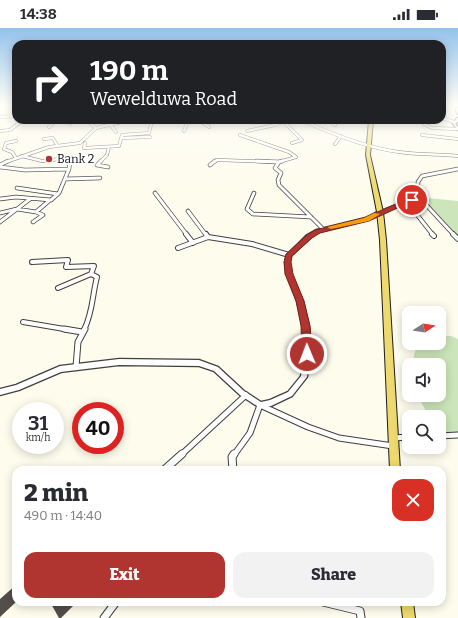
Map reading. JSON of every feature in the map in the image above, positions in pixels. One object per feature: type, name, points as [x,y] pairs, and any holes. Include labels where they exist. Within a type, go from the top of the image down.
[{"type":"main road","points":[[369,134],[368,145],[380,212],[385,281],[392,446],[394,466]]},
{"type":"main road","points":[[408,606],[409,618]]},
{"type":"street","points":[[80,143],[90,134]]},
{"type":"street","points":[[85,143],[84,148],[120,145],[121,138],[124,134],[136,134]]},
{"type":"street","points":[[210,165],[218,160],[279,162],[296,158],[289,152],[240,134]]},
{"type":"street","points":[[292,143],[302,140],[296,134]]},
{"type":"street","points":[[334,134],[368,145],[400,152],[458,156]]},
{"type":"street","points":[[335,144],[341,136]]},
{"type":"street","points":[[422,136],[458,139]]},
{"type":"street","points":[[44,139],[55,137],[57,145]]},
{"type":"street","points":[[121,138],[150,137]]},
{"type":"street","points":[[16,141],[6,143],[4,149],[12,152],[16,158]]},
{"type":"street","points":[[0,166],[16,158],[57,145],[90,143]]},
{"type":"street","points":[[108,167],[97,165],[107,154],[109,147]]},
{"type":"street","points":[[22,156],[42,161],[68,158],[70,160],[69,169],[58,194],[36,212]]},
{"type":"street","points":[[279,162],[275,168],[281,174],[278,180],[279,185],[323,229]]},
{"type":"street","points":[[0,166],[25,170],[69,169]]},
{"type":"street","points":[[417,195],[418,179],[422,176],[458,169]]},
{"type":"street","points":[[65,179],[100,178]]},
{"type":"street","points":[[17,188],[58,194]]},
{"type":"street","points":[[155,193],[193,242]]},
{"type":"street","points":[[254,193],[246,209],[253,214],[311,218]]},
{"type":"street","points":[[260,404],[276,401],[290,394],[304,377],[308,345],[306,326],[300,301],[289,274],[287,262],[289,256],[309,236],[323,229],[366,219],[407,202],[417,195]]},
{"type":"street","points":[[417,195],[424,200],[458,239]]},
{"type":"street","points":[[0,199],[16,197],[50,200]]},
{"type":"street","points":[[0,222],[30,199]]},
{"type":"street","points":[[407,202],[434,236]]},
{"type":"street","points":[[0,213],[17,209],[36,212],[43,215],[33,222]]},
{"type":"street","points":[[188,211],[208,237]]},
{"type":"street","points":[[178,248],[208,237],[252,244],[289,256]]},
{"type":"street","points":[[32,262],[68,260],[66,267],[94,266],[92,274]]},
{"type":"street","points":[[58,288],[92,274]]},
{"type":"street","points":[[76,367],[76,350],[82,332],[90,317],[97,277],[92,274]]},
{"type":"street","points":[[23,322],[82,332]]},
{"type":"street","points":[[0,392],[17,388],[60,369],[119,362],[199,362],[216,369],[246,395],[260,404],[308,427],[339,438],[392,446]]},
{"type":"street","points":[[168,466],[246,395]]},
{"type":"street","points":[[232,466],[232,457],[250,433],[260,404]]},
{"type":"street","points":[[446,436],[458,435]]},
{"type":"street","points":[[392,438],[402,437]]},
{"type":"street","points":[[104,618],[113,606]]},
{"type":"street","points":[[339,606],[360,611],[361,618]]},
{"type":"green space","points":[[427,198],[458,201],[458,236],[455,235],[422,199]]},
{"type":"green space","points":[[446,336],[451,336],[458,339],[458,435],[446,436],[446,410],[425,410],[421,402],[446,402],[446,358],[414,358],[416,350],[446,350]]},
{"type":"building","points":[[12,588],[12,606],[0,617],[0,599]]},
{"type":"building","points":[[52,606],[73,606],[61,618],[59,618]]},
{"type":"slow traffic","points":[[331,227],[353,223],[376,214]]},
{"type":"place","name":"Bank 2","points":[[49,159]]},
{"type":"route","points":[[307,354],[308,345],[303,312],[289,274],[287,262],[293,250],[317,231],[366,219],[412,200]]}]
